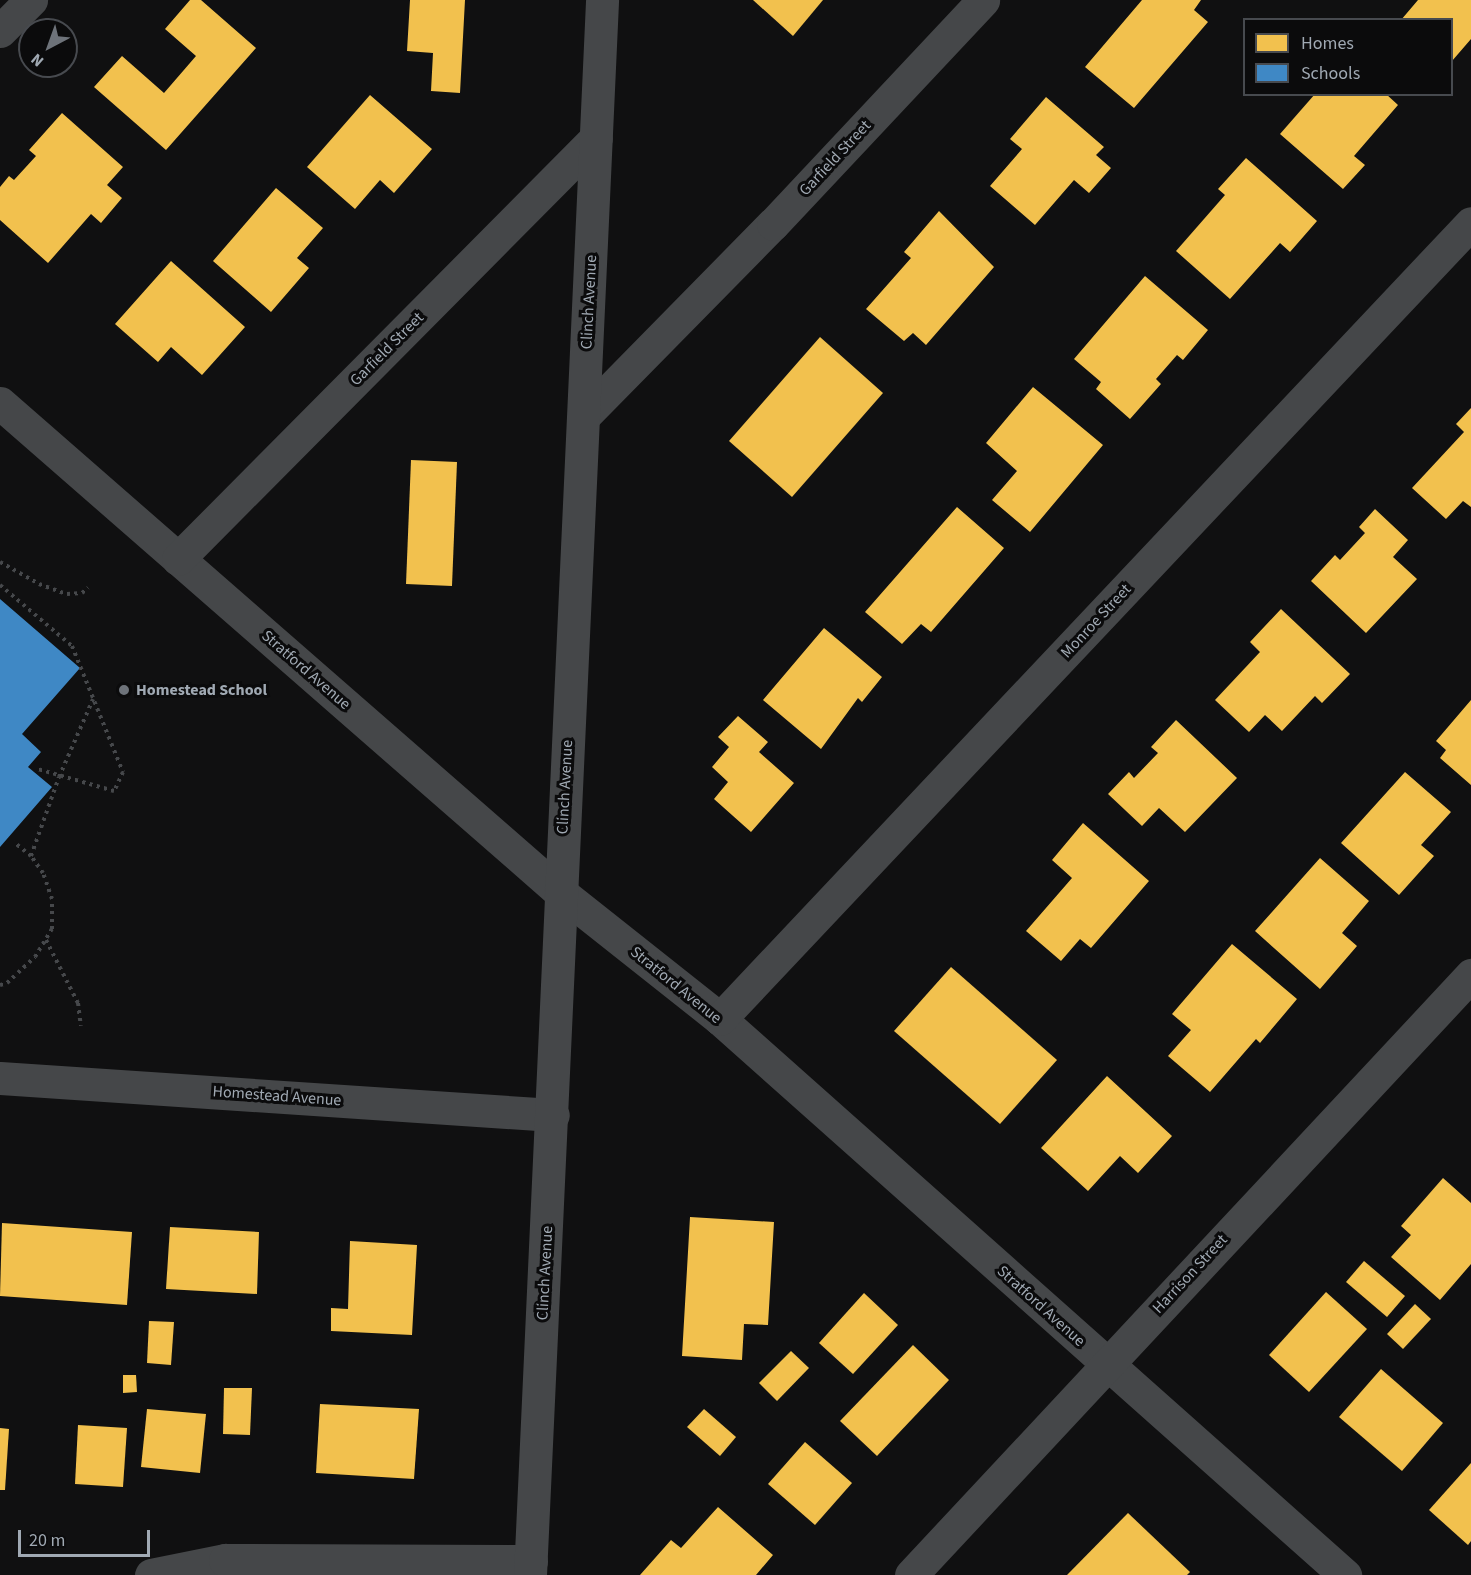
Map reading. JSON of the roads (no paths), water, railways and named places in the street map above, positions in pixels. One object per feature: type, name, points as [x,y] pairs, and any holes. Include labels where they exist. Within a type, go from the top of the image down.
[{"type":"street","points":[[0,31],[31,0]]},
{"type":"street","name":"Clinch Avenue","points":[[531,1568],[602,0]]},
{"type":"street","name":"Garfield Street","points":[[584,416],[773,224],[982,0]]},
{"type":"street","name":"Garfield Street","points":[[178,559],[596,138]]},
{"type":"street","name":"Monroe Street","points":[[720,1019],[1471,223]]},
{"type":"street","name":"Stratford Avenue","points":[[0,403],[560,892],[720,1019],[1106,1365],[1345,1575]]},
{"type":"street","name":"Harrison Street","points":[[911,1575],[1471,975]]},
{"type":"street","name":"Homestead Avenue","points":[[0,1078],[553,1115]]},
{"type":"street","points":[[151,1575],[225,1560],[531,1568]]},
{"type":"place","name":"Homestead School","points":[[124,690]]}]
